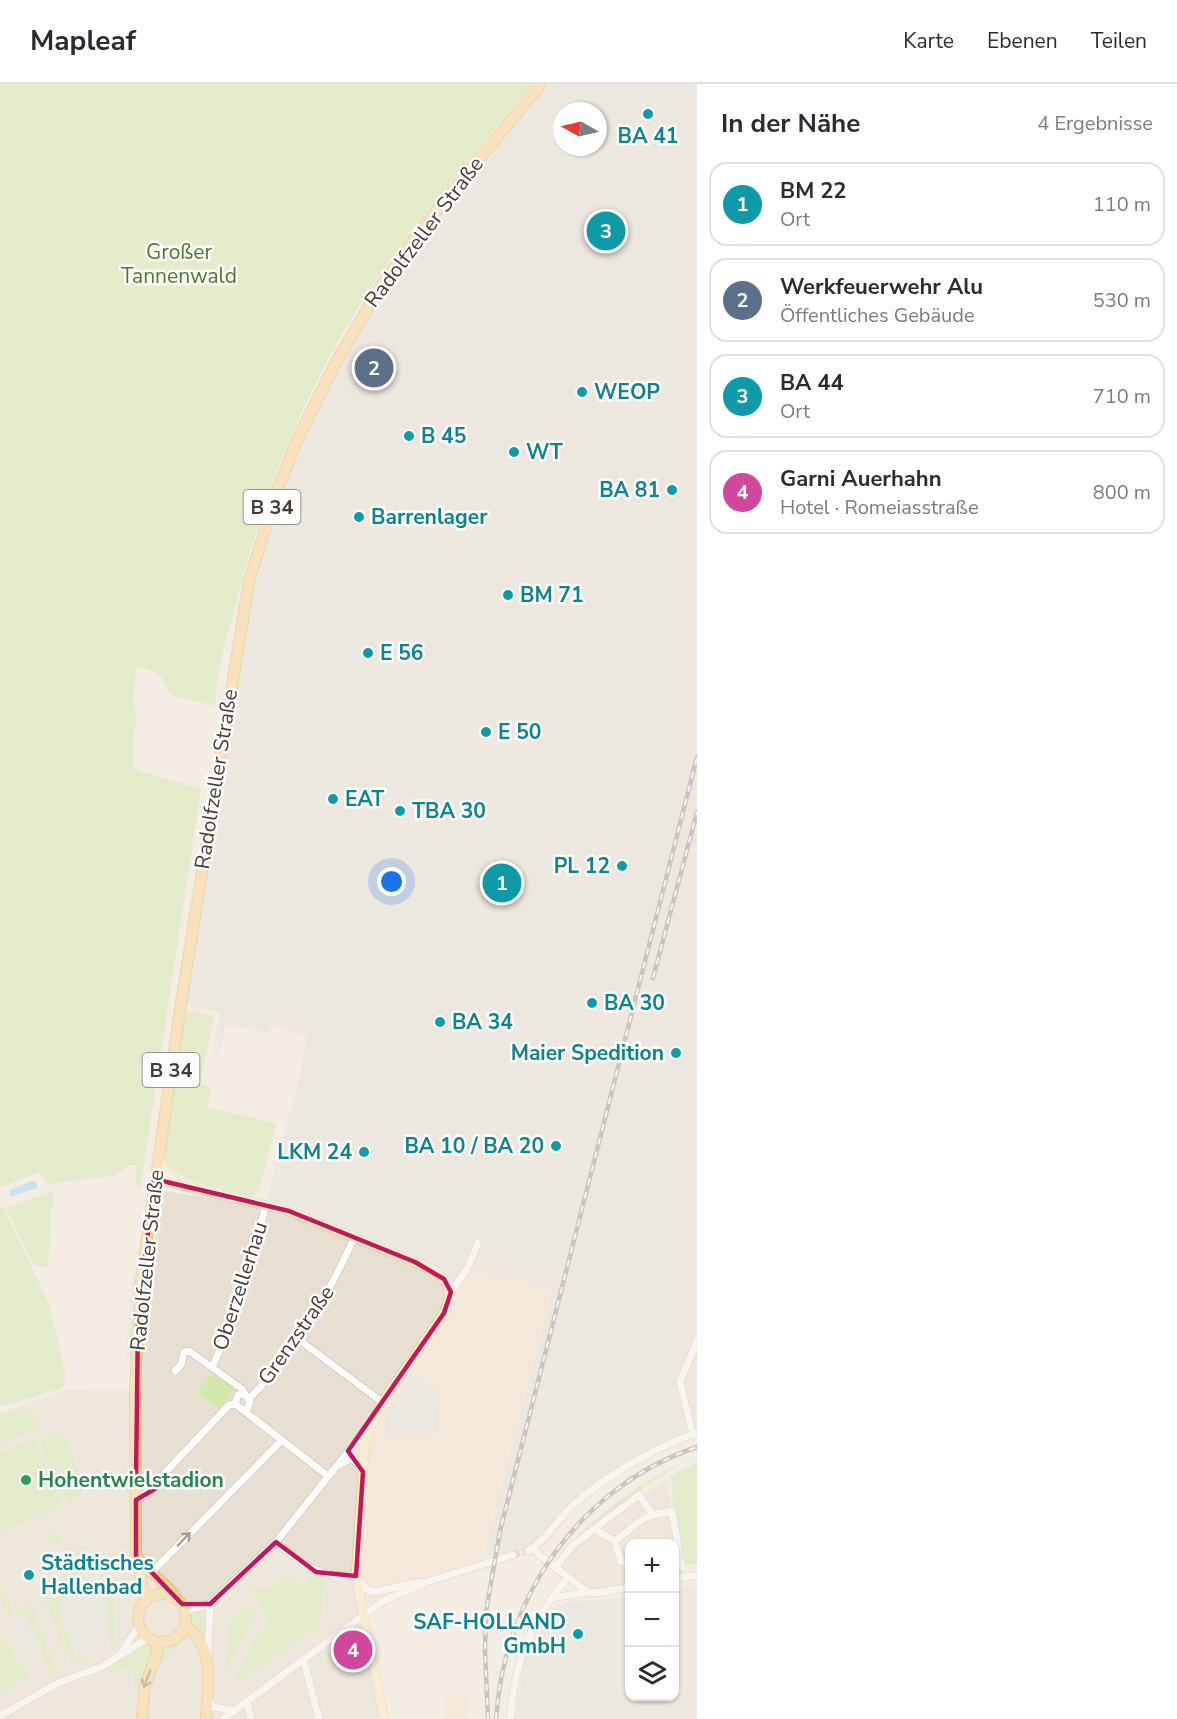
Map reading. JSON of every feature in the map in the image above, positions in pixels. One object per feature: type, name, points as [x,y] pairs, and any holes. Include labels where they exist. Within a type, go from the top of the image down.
[{"type":"main road","name":"Radolfzeller Straße","points":[[146,1600],[136,1556],[135,1387],[138,1321],[154,1179],[243,606],[277,491],[298,438],[334,366],[380,287],[423,227],[541,84]]},
{"type":"main road","points":[[136,1556],[146,1570],[181,1604],[186,1626],[195,1633],[208,1654],[206,1719]]},
{"type":"main road","points":[[146,1600],[162,1594],[181,1604]]},
{"type":"main road","name":"B 34","points":[[139,1625],[139,1612],[146,1600]]},
{"type":"main road","points":[[139,1625],[158,1652],[143,1690],[142,1719]]},
{"type":"main road","points":[[151,1639],[171,1641],[186,1626]]},
{"type":"street","points":[[158,1155],[167,1174],[181,1185]]},
{"type":"street","points":[[154,1179],[266,1205],[355,1236],[434,1270],[444,1279],[451,1292]]},
{"type":"street","name":"Oberzellerhau","points":[[212,1367],[228,1334],[266,1205]]},
{"type":"street","name":"Grenzstraße","points":[[246,1396],[298,1339],[332,1287],[355,1236]]},
{"type":"street","points":[[181,1604],[210,1604],[276,1542],[369,1426],[382,1402],[440,1322],[451,1292],[467,1269],[478,1243]]},
{"type":"street","points":[[298,1339],[382,1402]]},
{"type":"street","points":[[587,1592],[530,1550],[573,1506],[605,1481],[635,1462],[695,1434],[683,1401],[680,1382],[697,1341]]},
{"type":"street","name":"Oberzellerhau","points":[[175,1371],[181,1365],[184,1352],[189,1352],[242,1389],[246,1396]]},
{"type":"street","points":[[235,1404],[238,1395],[246,1396],[249,1406],[243,1410]]},
{"type":"street","points":[[136,1500],[229,1405],[235,1404],[328,1476]]},
{"type":"street","points":[[369,1426],[365,1439],[356,1576],[384,1719]]},
{"type":"street","points":[[336,1466],[365,1439]]},
{"type":"street","points":[[154,1576],[155,1569],[281,1441]]},
{"type":"street","points":[[336,1466],[350,1459],[354,1460],[363,1472]]},
{"type":"street","points":[[136,1481],[154,1483]]},
{"type":"street","points":[[558,1564],[572,1546],[639,1495],[653,1515]]},
{"type":"street","points":[[615,1541],[643,1519],[672,1511],[676,1539]]},
{"type":"street","points":[[594,1529],[615,1541],[621,1562],[625,1561]]},
{"type":"street","points":[[276,1542],[316,1572],[331,1576],[356,1576]]},
{"type":"street","points":[[223,1719],[304,1662],[334,1636],[383,1601],[430,1581],[513,1555]]},
{"type":"street","points":[[679,1557],[682,1567]]},
{"type":"street","points":[[679,1578],[697,1575]]},
{"type":"street","points":[[356,1576],[366,1589],[373,1592],[430,1581]]},
{"type":"street","points":[[510,1719],[522,1650],[533,1624],[550,1598],[568,1577]]},
{"type":"street","points":[[550,1598],[625,1588]]},
{"type":"street","points":[[208,1654],[210,1604]]},
{"type":"street","points":[[116,1659],[139,1625]]},
{"type":"street","points":[[334,1636],[371,1650]]},
{"type":"street","points":[[0,1716],[38,1693],[116,1659],[151,1639]]},
{"type":"street","points":[[304,1662],[319,1719]]},
{"type":"street","points":[[207,1700],[213,1707],[234,1711]]},
{"type":"street","points":[[247,1703],[251,1719]]},
{"type":"highlighted area","points":[[154,1179],[289,1211],[415,1262],[444,1279],[451,1292],[444,1313],[348,1451],[363,1472],[356,1576],[316,1572],[276,1542],[210,1604],[182,1604],[136,1556],[136,1500],[163,1484],[136,1481],[138,1321]]},
{"type":"shaded area","points":[[541,84],[697,84],[697,1433],[635,1462],[590,1492],[532,1549],[484,1557],[553,1287],[467,1269],[451,1292],[439,1275],[266,1205],[302,1066],[307,1035],[181,1003],[243,606],[277,491],[380,287]]},
{"type":"shaded area","points":[[230,787],[254,790],[241,850],[222,846]]},
{"type":"shaded area","points":[[221,849],[315,870],[279,1018],[196,998]]},
{"type":"shaded area","points":[[206,1002],[275,1019],[268,1032],[226,1025],[219,1055],[212,1053],[221,1009],[206,1005]]},
{"type":"shaded area","points":[[164,1191],[265,1207],[432,1270],[449,1293],[356,1575],[386,1719],[0,1719],[0,1413],[67,1390],[141,1391],[148,1296],[161,1195]]},
{"type":"shaded area","points":[[467,1269],[553,1287],[484,1557],[439,1579],[382,1597],[366,1605],[356,1576],[365,1439]]},
{"type":"shaded area","points":[[142,1274],[137,1350],[125,1361],[132,1278]]},
{"type":"shaded area","points":[[416,1373],[443,1395],[436,1395],[439,1434],[385,1435],[388,1412]]},
{"type":"shaded area","points":[[135,1420],[136,1510],[127,1516],[124,1425]]},
{"type":"shaded area","points":[[667,1478],[676,1539],[625,1539],[625,1585],[598,1590],[588,1589],[560,1567],[573,1549]]},
{"type":"shaded area","points":[[88,1561],[115,1561],[115,1573],[92,1581]]},
{"type":"shaded area","points":[[104,1583],[111,1646],[85,1658],[74,1658],[68,1628],[63,1628],[60,1604],[69,1597]]},
{"type":"shaded area","points":[[697,1585],[697,1719],[515,1719],[525,1655],[544,1652],[541,1636],[534,1631],[540,1620],[556,1606],[570,1602],[625,1598],[625,1701],[679,1701],[679,1589]]},
{"type":"shaded area","points":[[24,1615],[48,1666],[40,1670],[19,1640],[13,1623],[16,1617]]},
{"type":"shaded area","points":[[557,1692],[562,1719],[523,1719],[520,1699]]},
{"type":"shaded area","points":[[462,1695],[471,1697],[468,1719],[444,1719],[445,1699]]},
{"type":"green space","name":"Großer Tannenwald","points":[[0,84],[532,84],[432,205],[376,280],[331,353],[311,392],[277,472],[249,554],[220,664],[215,706],[171,695],[160,675],[137,665],[133,700],[137,715],[132,744],[133,766],[140,771],[201,789],[140,1190],[136,1184],[136,1165],[128,1166],[115,1175],[47,1184],[40,1172],[0,1187]]},
{"type":"green space","points":[[185,1009],[214,1016],[200,1084],[211,1087],[208,1108],[276,1123],[259,1191],[251,1196],[183,1177],[175,1172],[166,1161],[165,1143]]},
{"type":"green space","points":[[53,1192],[48,1267],[34,1265],[6,1208]]},
{"type":"green space","points":[[3,1207],[49,1304],[66,1376],[62,1388],[0,1407],[0,1208]]},
{"type":"green space","points":[[213,1372],[234,1389],[219,1409],[197,1392]]},
{"type":"green space","points":[[19,1407],[41,1417],[32,1422],[38,1421],[40,1428],[0,1444],[0,1415]]},
{"type":"green space","points":[[62,1430],[84,1487],[71,1504],[63,1493],[59,1494],[41,1444],[44,1437]]},
{"type":"green space","name":"Hohentwielstadion","points":[[35,1439],[62,1507],[0,1532],[0,1453]]},
{"type":"green space","points":[[687,1460],[637,1492],[575,1539],[628,1494]]},
{"type":"green space","points":[[697,1462],[697,1564],[685,1565],[673,1505],[671,1476]]},
{"type":"green space","points":[[52,1532],[58,1532],[62,1539],[58,1546],[52,1546],[48,1542],[48,1536]]},
{"type":"green space","points":[[83,1546],[87,1550],[85,1562],[56,1564],[56,1558]]},
{"type":"green space","points":[[66,1566],[86,1567],[86,1578],[65,1586],[59,1569]]},
{"type":"green space","points":[[284,1574],[305,1586],[312,1574],[323,1577],[320,1625],[237,1685],[235,1678],[237,1667],[241,1668],[251,1646],[268,1622],[257,1598],[247,1585],[252,1584],[258,1589],[261,1587],[268,1590]]},
{"type":"green space","points":[[103,1577],[112,1577],[114,1645],[111,1646]]},
{"type":"green space","points":[[94,1580],[97,1585],[69,1597],[67,1591]]},
{"type":"green space","points":[[4,1590],[11,1605],[9,1606],[13,1617],[4,1610],[1,1604],[0,1592]]},
{"type":"green space","points":[[62,1592],[65,1601],[60,1604],[63,1628],[68,1628],[74,1658],[91,1655],[91,1658],[73,1665],[68,1652],[63,1645],[60,1645],[57,1636],[59,1635],[45,1600]]},
{"type":"green space","points":[[249,1602],[257,1617],[240,1642],[226,1672],[227,1623]]},
{"type":"green space","points":[[32,1604],[34,1613],[38,1617],[33,1620],[36,1628],[40,1627],[46,1635],[47,1639],[44,1641],[59,1673],[51,1675],[41,1648],[24,1615],[19,1616],[16,1610]]},
{"type":"green space","points":[[203,1607],[203,1627],[210,1628],[208,1654],[186,1626],[186,1611]]},
{"type":"green space","points":[[139,1625],[153,1640],[171,1640],[182,1632],[187,1637],[168,1656],[143,1691],[135,1689],[134,1667],[111,1671],[101,1667],[116,1659]]},
{"type":"green space","points":[[0,1635],[29,1676],[0,1696]]},
{"type":"water","points":[[32,1181],[37,1183],[37,1188],[10,1197],[10,1190]]},
{"type":"tunnel","points":[[513,1555],[528,1551]]},
{"type":"railway","points":[[488,1719],[486,1612],[500,1531],[697,757]]},
{"type":"railway","points":[[653,978],[697,812]]},
{"type":"railway","points":[[496,1719],[502,1674],[514,1631],[532,1590],[555,1552],[584,1518],[617,1489],[655,1465],[697,1447]]},
{"type":"place","name":"BA 41","points":[[648,114]]},
{"type":"place","name":"BA 44","points":[[606,231]]},
{"type":"place","name":"Werkfeuerwehr Alu","points":[[374,368]]},
{"type":"place","name":"WEOP","points":[[582,392]]},
{"type":"place","name":"B 45","points":[[409,436]]},
{"type":"place","name":"WT","points":[[514,452]]},
{"type":"place","name":"BA 81","points":[[672,490]]},
{"type":"place","name":"Barrenlager","points":[[359,517]]},
{"type":"place","name":"BM 71","points":[[508,595]]},
{"type":"place","name":"E 56","points":[[368,653]]},
{"type":"place","name":"E 50","points":[[486,732]]},
{"type":"place","name":"EAT","points":[[333,799]]},
{"type":"place","name":"TBA 30","points":[[400,811]]},
{"type":"place","name":"PL 12","points":[[622,866]]},
{"type":"place","name":"BM 22","points":[[502,883]]},
{"type":"place","name":"BA 30","points":[[592,1003]]},
{"type":"place","name":"BA 34","points":[[440,1022]]},
{"type":"place","name":"Maier Spedition","points":[[676,1053]]},
{"type":"place","name":"BA 10 / BA 20","points":[[556,1146]]},
{"type":"place","name":"LKM 24","points":[[364,1152]]},
{"type":"place","name":"Hohentwielstadion","points":[[26,1480]]},
{"type":"place","name":"Städtisches Hallenbad","points":[[29,1575]]},
{"type":"place","name":"SAF-HOLLAND GmbH","points":[[578,1634]]},
{"type":"place","name":"Garni Auerhahn","points":[[353,1650]]}]
